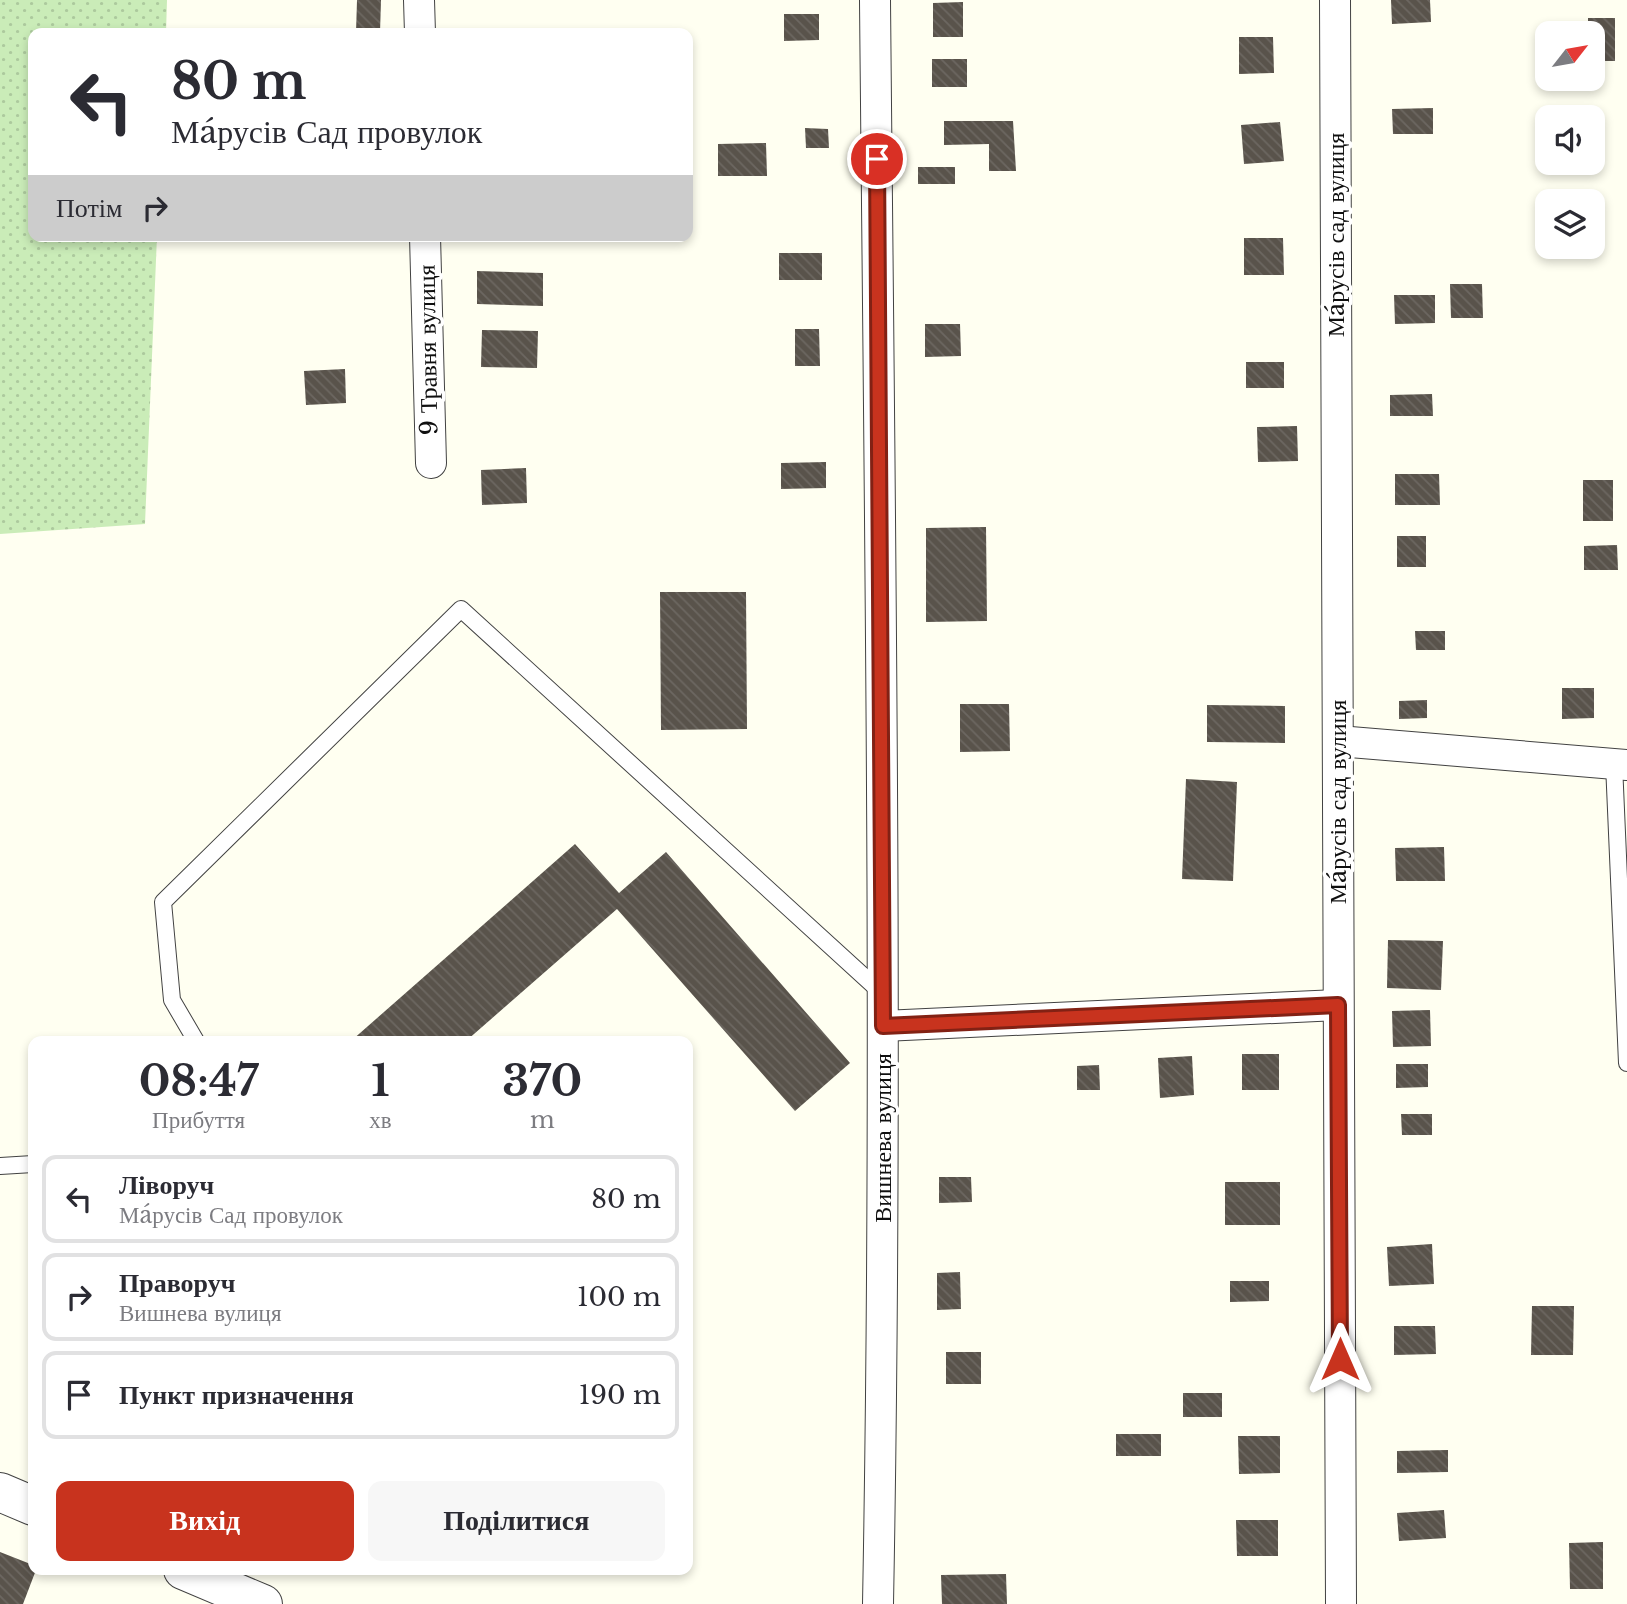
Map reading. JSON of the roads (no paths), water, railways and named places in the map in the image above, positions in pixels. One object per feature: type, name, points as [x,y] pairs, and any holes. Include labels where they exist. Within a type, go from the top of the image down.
[{"type":"street","points":[[419,0],[420,28]]},
{"type":"street","name":"Вишнева вулиця","points":[[875,0],[884,1311],[878,1604]]},
{"type":"street","name":"Мáрусів сад вулиця","points":[[1335,0],[1341,1604]]},
{"type":"street","name":"9 Травня вулиця","points":[[425,242],[431,463]]},
{"type":"street","points":[[1338,741],[1620,765]]},
{"type":"street","points":[[883,1026],[1338,1005]]},
{"type":"street","points":[[0,1492],[28,1504]]},
{"type":"street","points":[[195,1575],[263,1604]]},
{"type":"lane","points":[[193,1036],[172,1000],[163,902],[461,609],[883,994]]},
{"type":"lane","points":[[1620,765],[1627,1063]]},
{"type":"lane","points":[[0,1166],[28,1164]]}]
